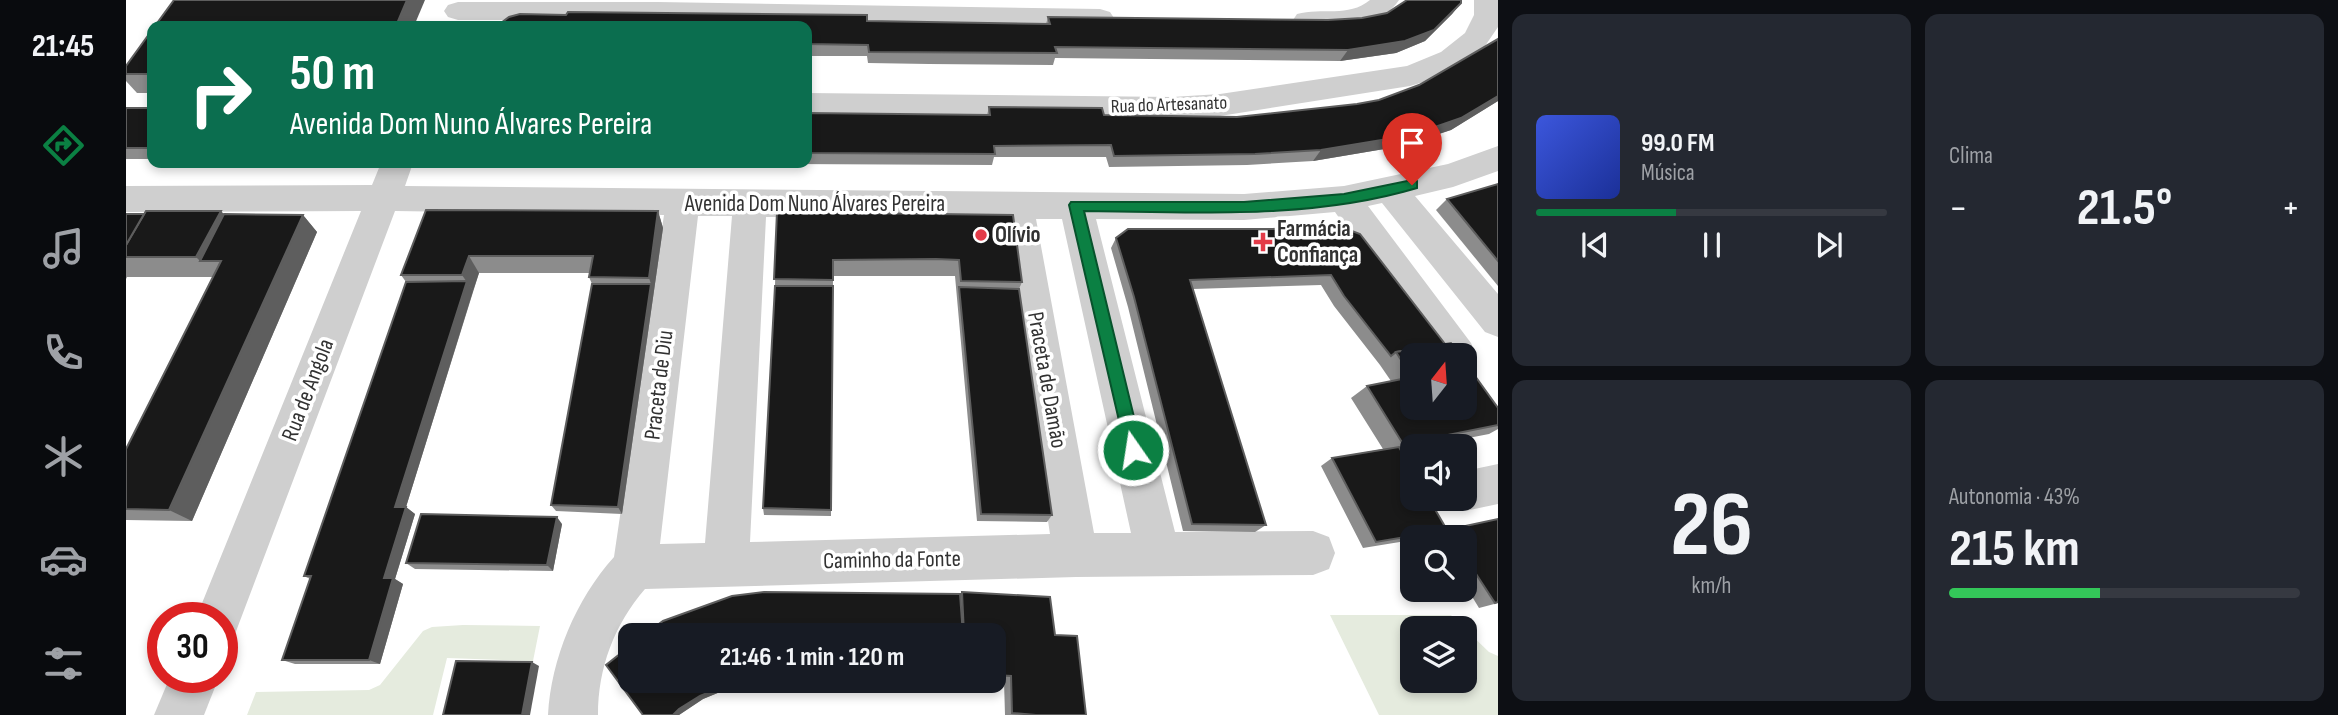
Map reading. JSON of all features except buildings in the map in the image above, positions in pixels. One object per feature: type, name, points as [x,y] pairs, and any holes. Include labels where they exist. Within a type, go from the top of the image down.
[{"type":"street","points":[[1279,20],[1358,19],[1382,5],[1385,0]]},
{"type":"street","name":"Rua do Artesanato","points":[[812,104],[1172,108],[1220,105],[1329,89],[1410,76],[1450,61],[1475,39],[1490,12],[1488,0]]},
{"type":"street","points":[[452,12],[563,18],[601,5],[906,7],[1012,8],[1131,18]]},
{"type":"street","name":"Avenida Dom Nuno Álvares Pereira","points":[[126,199],[389,180],[683,203],[1244,207],[1344,199],[1391,190],[1453,175],[1498,158]]},
{"type":"street","name":"Rua de Angola","points":[[225,602],[389,180]]},
{"type":"street","points":[[1391,190],[1498,321]]},
{"type":"street","points":[[1344,199],[1449,343]]},
{"type":"street","name":"Praceta de Diu","points":[[635,567],[683,203]]},
{"type":"street","points":[[726,564],[750,204]]},
{"type":"street","points":[[1076,205],[1158,555]]},
{"type":"street","name":"Praceta de Damão","points":[[1017,206],[1076,555]]},
{"type":"street","points":[[1477,488],[1498,484]]},
{"type":"street","name":"Caminho da Fonte","points":[[635,567],[1076,555],[1313,553]]},
{"type":"street","points":[[573,715],[572,702],[577,679],[590,639],[617,587],[635,567]]},
{"type":"street","points":[[179,715],[188,693]]},
{"type":"shaded area","points":[[1330,615],[1452,616],[1400,616],[1400,693],[1477,693],[1477,640],[1489,652],[1498,656],[1498,715],[1379,715]]},
{"type":"shaded area","points":[[540,626],[533,661],[447,658],[433,715],[247,715],[256,692],[369,690],[380,685],[423,631],[432,627]]},
{"type":"place","name":"Olívio","points":[[981,235]]},
{"type":"place","name":"Farmácia Confiança","points":[[1263,242]]},
{"type":"route","points":[[1133,450],[1076,205],[1244,207],[1344,199],[1412,185]]}]
